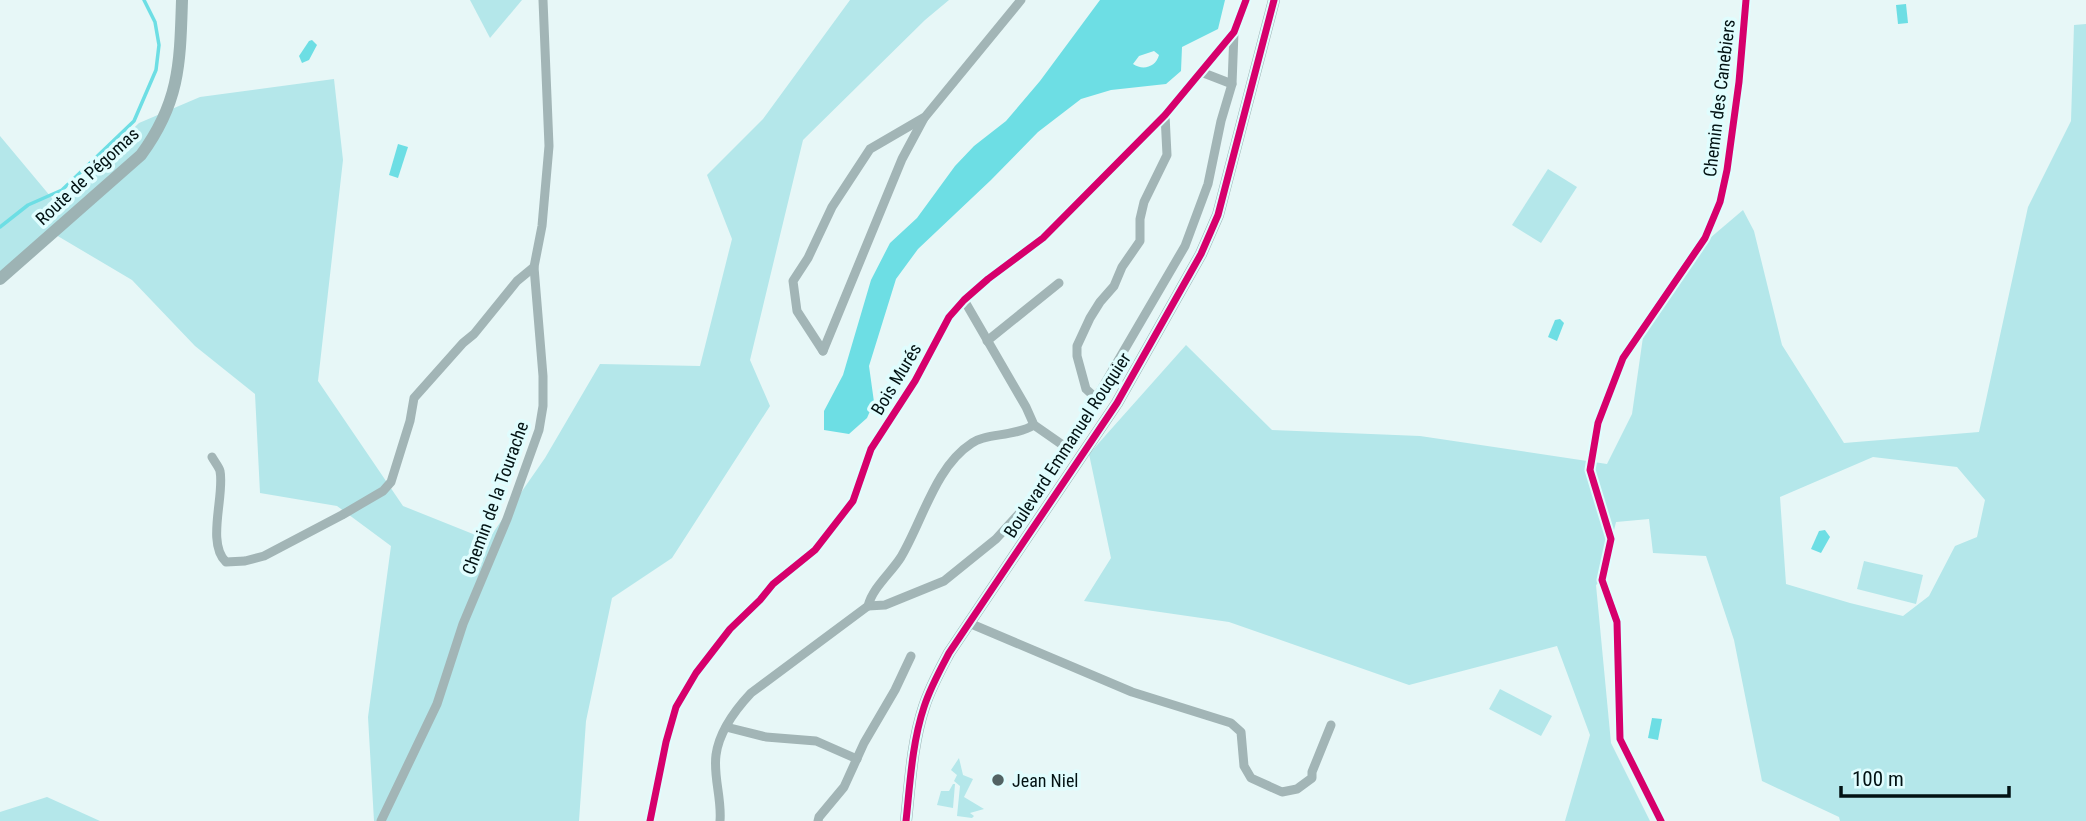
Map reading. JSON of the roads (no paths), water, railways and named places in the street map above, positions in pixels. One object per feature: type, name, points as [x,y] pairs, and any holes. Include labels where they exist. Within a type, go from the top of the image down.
[{"type":"street","name":"Route de Pégomas","points":[[0,279],[141,155],[155,135],[166,116],[179,69],[182,0]]},
{"type":"street","name":"Chemin de la Tourache","points":[[381,821],[437,704],[463,624],[507,519],[539,430],[543,406],[543,376],[534,267],[542,226],[549,146],[543,0]]},
{"type":"street","points":[[925,117],[870,149],[832,207],[808,258],[793,281],[797,311],[823,351],[902,159],[925,117],[1021,0]]},
{"type":"street","name":"Bois Murés","points":[[650,821],[676,707],[696,673],[730,629],[773,584],[815,550],[853,501],[871,449],[915,381],[949,317],[964,300],[1043,238],[1165,116],[1234,32],[1247,0]]},
{"type":"street","name":"Boulevard Emmanuel Rouquier","points":[[906,821],[923,708],[943,664],[1117,403],[1201,254],[1218,215],[1274,0]]},
{"type":"street","name":"Chemin des Canebiers","points":[[1661,821],[1620,739],[1617,622],[1602,580],[1611,539],[1590,470],[1598,423],[1623,358],[1706,238],[1720,202],[1739,82],[1746,0]]},
{"type":"street","name":"Bois Murés","points":[[720,821],[716,754],[737,707],[751,693],[868,606],[886,605],[944,581],[955,573],[996,539],[1034,497],[1067,448],[1185,246],[1208,184],[1232,84],[1234,32]]},
{"type":"street","points":[[1201,72],[1232,84]]},
{"type":"street","points":[[1097,399],[1086,389],[1077,346],[1090,318],[1114,286],[1122,267],[1140,241],[1140,219],[1144,202],[1167,155],[1165,116]]},
{"type":"street","points":[[212,457],[220,471],[218,539],[220,556],[226,562],[264,556],[383,491],[391,482],[410,421],[414,398],[474,334],[517,281],[534,267]]},
{"type":"street","points":[[988,341],[1059,283]]},
{"type":"street","points":[[964,300],[1034,425],[1067,448]]},
{"type":"street","name":"Bois Murés","points":[[868,606],[871,597],[901,558],[943,475],[958,453],[976,440],[1021,433],[1034,425]]},
{"type":"street","points":[[969,623],[1132,692],[1231,723],[1241,732],[1244,766],[1251,778],[1282,792],[1297,789],[1312,778],[1331,725]]},
{"type":"street","points":[[818,821],[844,787],[911,656]]},
{"type":"street","points":[[726,727],[766,737],[816,741],[857,759]]},
{"type":"water","points":[[1100,0],[1225,0],[1218,29],[1182,47],[1181,71],[1166,84],[1111,90],[1081,99],[1038,132],[918,249],[896,279],[869,366],[874,402],[867,418],[849,434],[824,430],[824,411],[843,375],[871,280],[890,243],[917,218],[955,166],[974,146],[1006,121],[1040,81]],"holes":[[[1154,51],[1159,55],[1149,67],[1133,64],[1139,56]]]},
{"type":"water","points":[[1906,4],[1908,23],[1898,24],[1896,5]]},
{"type":"water","points":[[312,40],[317,45],[309,60],[302,63],[299,56]]},
{"type":"water","points":[[398,144],[408,147],[398,178],[389,175]]},
{"type":"water","points":[[1560,319],[1564,323],[1557,341],[1548,337],[1555,320]]},
{"type":"water","points":[[1825,530],[1830,537],[1821,553],[1811,549],[1819,531]]},
{"type":"water","points":[[1652,718],[1662,719],[1658,740],[1648,738]]},
{"type":"waterway","points":[[0,227],[28,205],[62,190],[134,121],[156,70],[159,45],[155,22],[144,0]]},
{"type":"place","name":"Jean Niel","points":[[998,780]]}]
